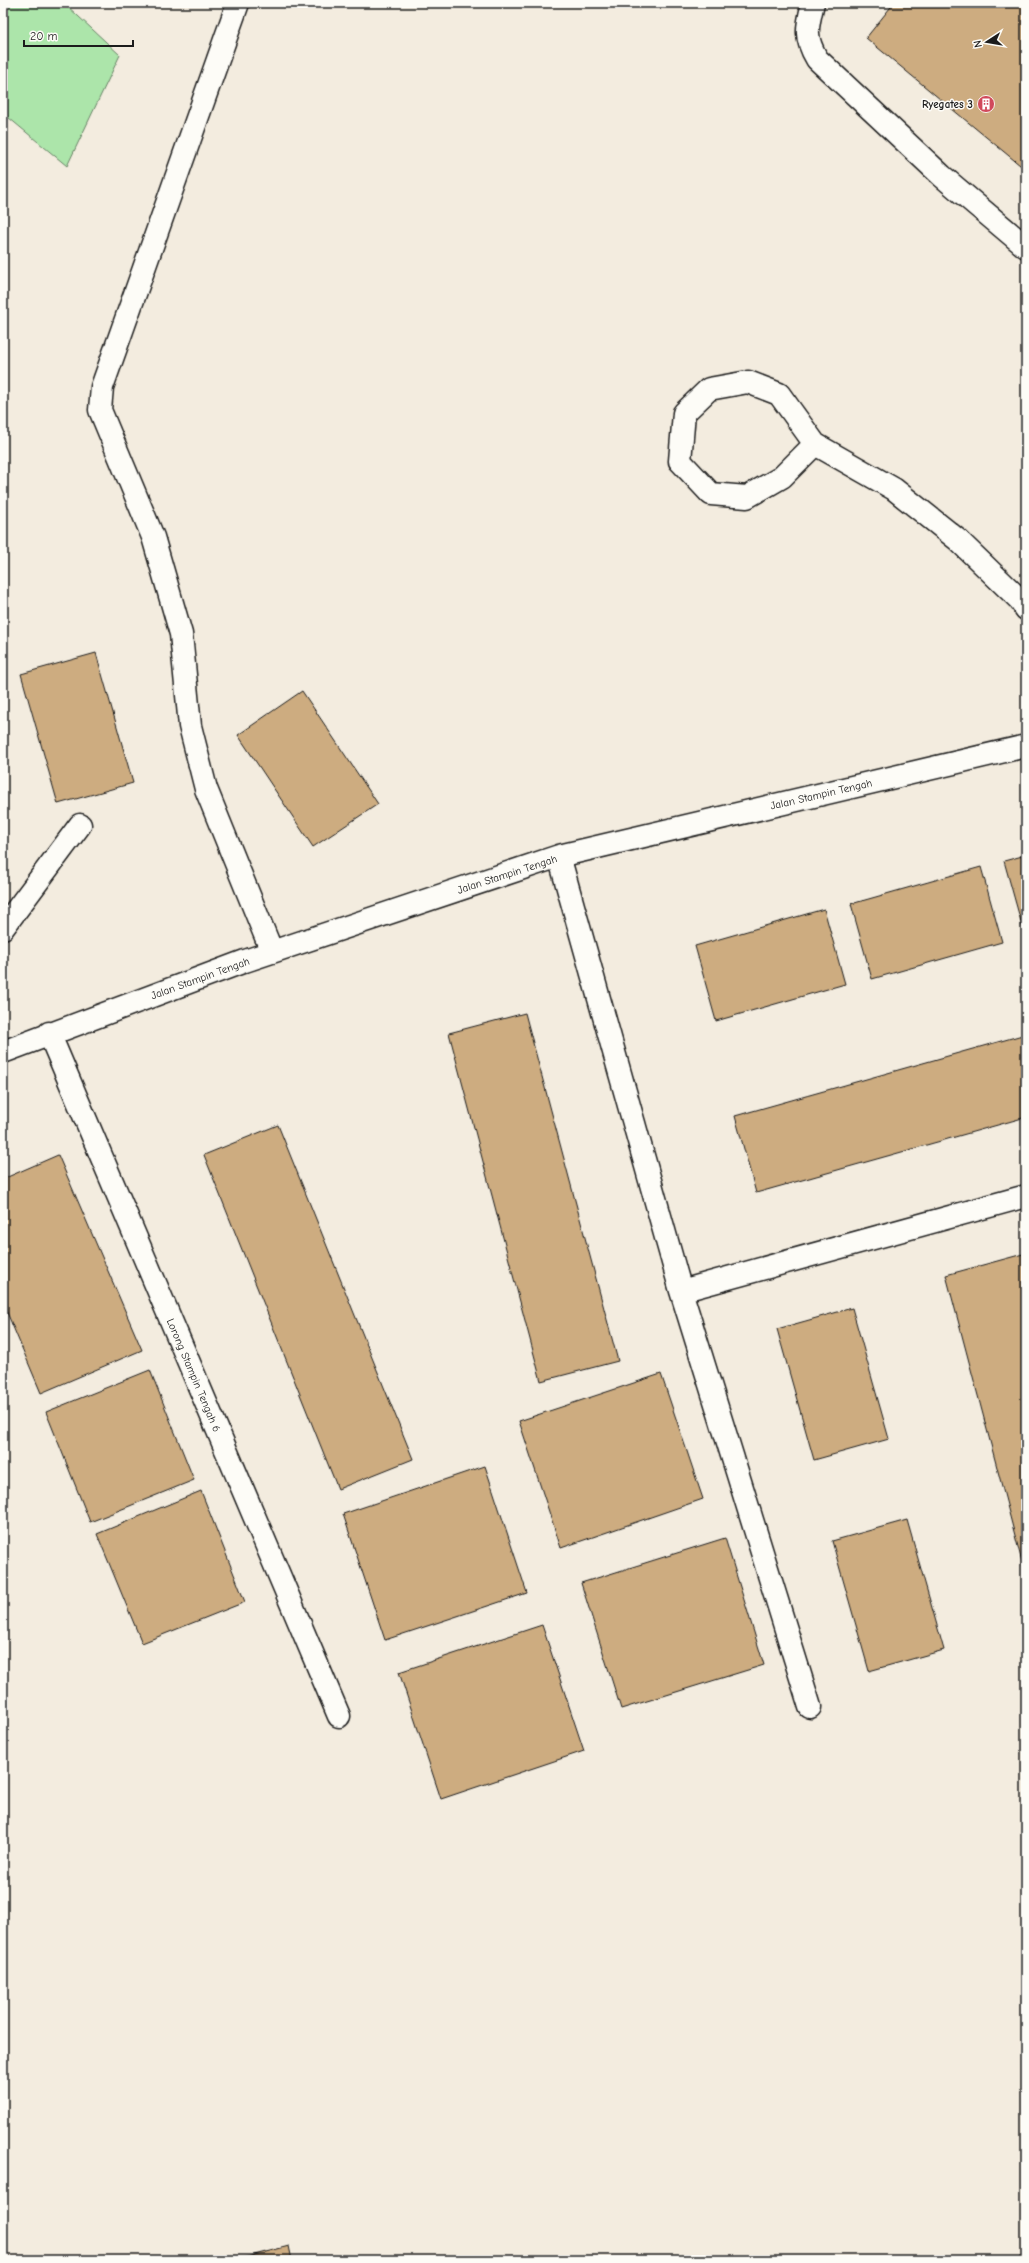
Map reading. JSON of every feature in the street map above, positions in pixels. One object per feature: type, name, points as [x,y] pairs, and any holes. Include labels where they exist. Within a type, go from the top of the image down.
[{"type":"street","points":[[238,3],[102,388],[100,410],[153,537],[179,627],[190,726],[206,789],[272,952]]},
{"type":"street","points":[[813,3],[806,30],[810,47],[817,60],[942,176],[1026,247]]},
{"type":"street","points":[[815,444],[782,477],[747,496],[711,494],[680,461],[684,413],[709,389],[748,382],[779,394],[815,444],[894,489],[958,540],[1020,600],[1026,608]]},
{"type":"street","name":"Jalan Stampin Tengah","points":[[3,1052],[49,1033],[272,952],[559,856],[1026,746]]},
{"type":"street","points":[[3,928],[80,825]]},
{"type":"street","points":[[559,856],[681,1291],[810,1707]]},
{"type":"street","name":"Lorong Stampin Tengah 6","points":[[49,1033],[339,1716]]},
{"type":"street","points":[[681,1291],[1026,1196]]},
{"type":"green space","points":[[3,3],[64,3],[120,55],[67,166],[3,113]]},
{"type":"building","name":"Ryegates 3","points":[[894,3],[1026,3],[1026,170],[866,38]]},
{"type":"building","points":[[96,653],[133,783],[58,804],[21,674]]},
{"type":"building","points":[[302,691],[378,804],[313,847],[238,735]]},
{"type":"building","points":[[1026,855],[1026,936],[1025,936],[1004,861]]},
{"type":"building","points":[[981,867],[1002,942],[872,979],[851,904]]},
{"type":"building","points":[[824,909],[845,984],[716,1021],[695,946]]},
{"type":"building","points":[[525,1013],[618,1361],[541,1381],[449,1033]]},
{"type":"building","points":[[1026,1034],[1026,1117],[756,1193],[735,1116]]},
{"type":"building","points":[[278,1125],[413,1459],[338,1489],[204,1155]]},
{"type":"building","points":[[58,1155],[142,1350],[41,1393],[3,1303],[3,1179]]},
{"type":"building","points":[[1023,1254],[1026,1267],[1026,1577],[946,1275]]},
{"type":"building","points":[[852,1308],[889,1439],[814,1460],[777,1329]]},
{"type":"building","points":[[150,1370],[194,1480],[90,1522],[46,1412]]},
{"type":"building","points":[[661,1374],[703,1499],[561,1548],[519,1421]]},
{"type":"building","points":[[485,1466],[527,1593],[385,1640],[343,1514]]},
{"type":"building","points":[[201,1491],[245,1602],[142,1643],[97,1534]]},
{"type":"building","points":[[907,1520],[944,1650],[869,1671],[832,1541]]},
{"type":"building","points":[[725,1538],[764,1665],[621,1709],[581,1583]]},
{"type":"building","points":[[542,1625],[584,1751],[441,1799],[399,1672]]},
{"type":"building","points":[[289,2246],[292,2260],[235,2260]]},
{"type":"place","name":"Ryegates 3","points":[[986,104]]}]
